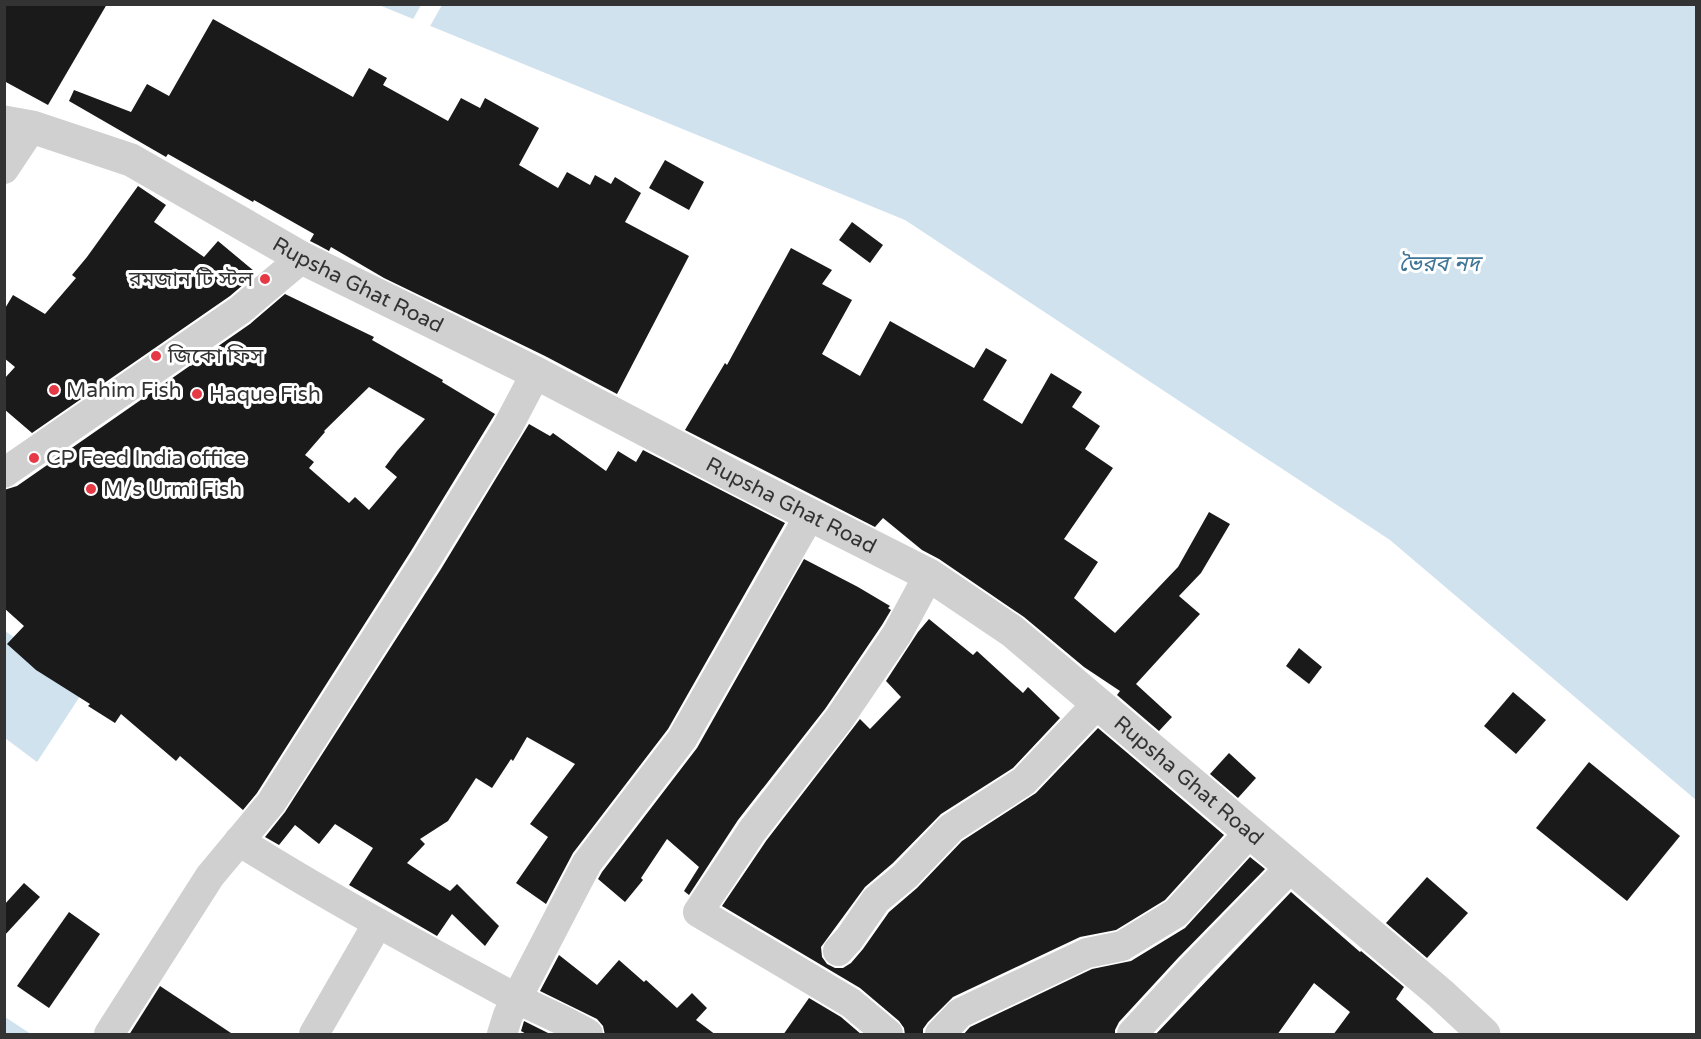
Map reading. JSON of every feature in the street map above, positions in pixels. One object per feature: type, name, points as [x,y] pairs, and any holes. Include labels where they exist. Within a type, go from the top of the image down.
[{"type":"street","points":[[4,169],[18,124]]},
{"type":"street","name":"Rupsha Ghat Road","points":[[18,124],[131,160],[302,258],[537,373],[929,575],[1012,631],[1441,994],[1484,1035]]},
{"type":"street","points":[[4,473],[240,310],[302,258]]},
{"type":"street","points":[[109,1035],[210,876],[271,803],[426,560],[507,428],[537,373]]},
{"type":"street","points":[[501,1035],[508,1015],[588,863],[682,739],[810,515]]},
{"type":"street","points":[[888,1035],[851,1003],[698,912],[752,831],[839,719],[897,634],[929,575]]},
{"type":"street","points":[[838,951],[876,900],[905,876],[951,828],[1024,781],[1098,703]]},
{"type":"street","points":[[940,1035],[960,1013],[1087,954],[1122,946],[1176,913],[1251,832]]},
{"type":"street","points":[[239,842],[292,875],[378,923],[588,1035]]},
{"type":"street","points":[[1132,1035],[1191,970],[1291,867]]},
{"type":"street","points":[[314,1035],[378,923]]},
{"type":"water","name":"ভৈরব নদ","points":[[379,5],[1696,5],[1696,800],[1390,540],[905,220]]},
{"type":"water","points":[[5,631],[86,687],[37,762],[5,738]]},
{"type":"water","points":[[5,1017],[31,1034],[5,1034]]},
{"type":"pier","points":[[421,5],[442,5],[429,28],[412,21]]},
{"type":"building","points":[[4,4],[107,4],[48,105],[4,81]]},
{"type":"building","points":[[213,19],[353,97],[369,68],[387,78],[383,85],[448,121],[461,98],[480,108],[485,98],[539,128],[519,165],[558,188],[567,172],[590,185],[595,175],[611,184],[615,177],[641,193],[625,222],[689,256],[617,394],[545,356],[384,278],[331,247],[329,251],[310,241],[314,234],[168,154],[166,157],[69,101],[74,90],[131,112],[147,84],[169,96]]},
{"type":"building","points":[[665,160],[704,182],[689,210],[649,188]]},
{"type":"building","points":[[138,186],[166,205],[154,222],[204,257],[218,241],[254,271],[251,278],[230,296],[32,433],[4,409],[4,379],[15,367],[4,358],[4,310],[13,295],[45,314],[76,278],[72,275]]},
{"type":"building","points":[[852,222],[883,245],[870,263],[839,240]]},
{"type":"building","points":[[791,248],[832,270],[822,284],[852,300],[822,354],[860,376],[890,321],[974,368],[986,348],[1007,360],[983,400],[1022,424],[1051,373],[1082,392],[1072,407],[1100,426],[1085,449],[1113,468],[1064,539],[1098,562],[1074,598],[1115,633],[1178,567],[1209,512],[1230,524],[1201,573],[1179,596],[1200,614],[1136,684],[1172,717],[1159,731],[1117,695],[1120,691],[1084,667],[1024,617],[939,559],[922,550],[883,518],[875,527],[685,430],[725,363],[727,365]]},
{"type":"building","points":[[285,294],[374,337],[372,340],[443,380],[442,382],[495,414],[257,793],[243,810],[180,756],[176,761],[121,714],[115,723],[88,706],[90,704],[36,670],[7,644],[24,626],[4,608],[4,490],[17,486],[250,324]],"holes":[[[369,387],[425,419],[385,467],[397,477],[369,510],[355,497],[349,503],[309,468],[314,462],[305,455],[324,431]]]},
{"type":"building","points":[[529,424],[550,436],[553,433],[606,471],[618,451],[636,462],[643,450],[785,523],[668,729],[573,853],[546,904],[516,883],[548,837],[530,824],[575,764],[527,737],[513,761],[511,759],[492,788],[476,778],[448,821],[420,839],[425,844],[407,863],[450,891],[457,884],[499,926],[485,946],[452,914],[437,936],[349,885],[373,848],[335,824],[319,844],[295,825],[279,845],[265,837],[285,812],[441,569]]},
{"type":"building","points":[[804,559],[858,587],[890,606],[888,608],[891,610],[825,709],[738,820],[689,895],[684,891],[699,867],[667,839],[641,878],[643,880],[625,902],[598,879],[697,748]]},
{"type":"building","points":[[929,619],[973,655],[977,651],[1023,693],[1028,687],[1060,718],[1013,768],[941,814],[893,863],[865,887],[821,947],[822,957],[827,964],[835,968],[843,968],[851,963],[889,912],[917,888],[962,841],[1036,793],[1098,728],[1224,835],[1165,900],[1116,930],[1080,937],[953,997],[928,1022],[923,1029],[923,1035],[905,1035],[904,1028],[899,1021],[860,988],[722,906],[766,841],[860,719],[870,729],[901,697],[886,681]]},
{"type":"building","points":[[1299,648],[1322,667],[1309,684],[1286,666]]},
{"type":"building","points":[[1513,692],[1546,720],[1516,754],[1484,726]]},
{"type":"building","points":[[1229,753],[1256,778],[1238,798],[1210,774]]},
{"type":"building","points":[[1589,762],[1680,836],[1627,901],[1536,828]]},
{"type":"building","points":[[1250,857],[1265,869],[1119,1022],[1115,1035],[963,1035],[970,1027],[1092,969],[1131,961],[1185,928]]},
{"type":"building","points":[[1427,877],[1468,913],[1427,958],[1386,923]]},
{"type":"building","points":[[24,883],[40,897],[4,936],[4,905]]},
{"type":"building","points":[[1291,892],[1404,987],[1396,999],[1436,1035],[1333,1035],[1350,1012],[1314,983],[1277,1035],[1155,1035]]},
{"type":"building","points":[[69,912],[100,934],[49,1008],[17,986]]},
{"type":"building","points":[[559,955],[597,985],[619,960],[644,982],[646,980],[677,1008],[692,993],[707,1008],[696,1020],[716,1035],[605,1035],[603,1026],[597,1019],[540,991]]},
{"type":"building","points":[[160,986],[234,1035],[129,1035]]},
{"type":"building","points":[[809,998],[841,1017],[862,1035],[783,1035]]},
{"type":"building","points":[[524,1021],[552,1035],[528,1035],[521,1031]]},
{"type":"place","name":"রমজান টি স্টল","points":[[265,279]]},
{"type":"place","name":"জিকো ফিস","points":[[156,356]]},
{"type":"place","name":"Mahim Fish","points":[[54,390]]},
{"type":"place","name":"Haque Fish","points":[[197,394]]},
{"type":"place","name":"CP Feed India office","points":[[34,458]]},
{"type":"place","name":"M/s Urmi Fish","points":[[91,489]]}]
